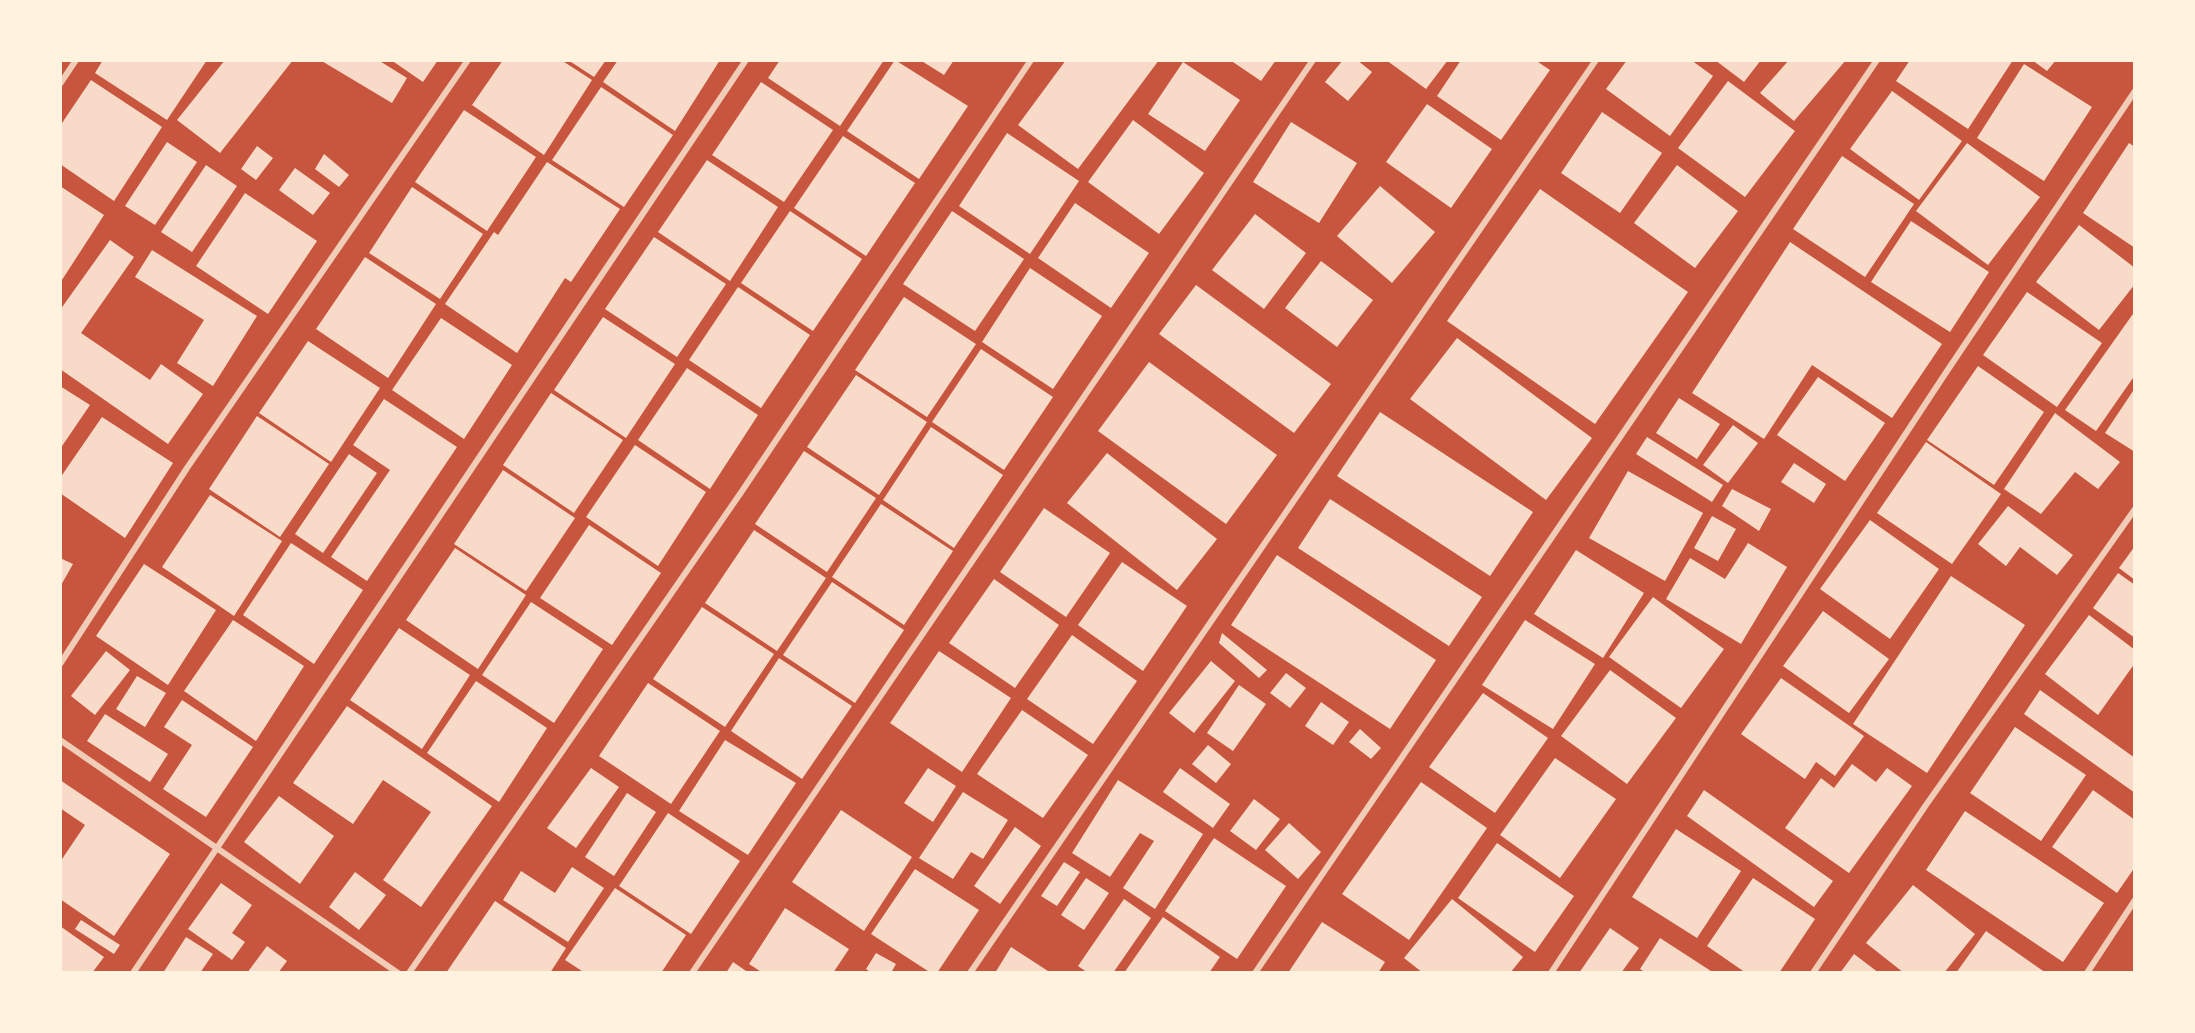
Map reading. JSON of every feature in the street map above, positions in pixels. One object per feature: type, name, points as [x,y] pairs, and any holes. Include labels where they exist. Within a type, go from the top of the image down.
[{"type":"street","points":[[60,84],[76,60]]},
{"type":"street","points":[[60,664],[187,468],[468,60]]},
{"type":"street","points":[[133,973],[746,60]]},
{"type":"street","points":[[409,973],[742,491],[1031,60]]},
{"type":"street","points":[[692,973],[1313,60]]},
{"type":"street","points":[[970,973],[1596,60]]},
{"type":"street","points":[[1256,973],[1877,60]]},
{"type":"street","points":[[1551,973],[1939,384],[2135,92]]},
{"type":"street","points":[[1813,973],[1926,805],[2135,509]]},
{"type":"street","points":[[60,740],[398,973]]},
{"type":"street","points":[[2087,973],[2135,900]]},
{"type":"building","points":[[103,60],[207,60],[167,120],[95,73]]},
{"type":"building","points":[[225,60],[293,60],[220,153],[177,120]]},
{"type":"building","points":[[320,60],[378,60],[407,78],[392,103]]},
{"type":"building","points":[[391,60],[438,60],[423,82]]},
{"type":"building","points":[[503,60],[561,60],[592,80],[544,155],[472,105]]},
{"type":"building","points":[[568,60],[606,60],[594,77]]},
{"type":"building","points":[[618,60],[720,60],[675,131],[603,82]]},
{"type":"building","points":[[780,60],[884,60],[840,126],[768,78]]},
{"type":"building","points":[[895,60],[968,106],[919,179],[847,131]]},
{"type":"building","points":[[920,60],[954,60],[944,75]]},
{"type":"building","points":[[1066,60],[1159,60],[1078,169],[1018,125]]},
{"type":"building","points":[[1230,60],[1276,60],[1261,81]]},
{"type":"building","points":[[1343,60],[1357,60],[1372,72],[1348,101],[1325,82]]},
{"type":"building","points":[[1386,60],[1448,60],[1426,89]]},
{"type":"building","points":[[1461,60],[1535,60],[1550,70],[1501,140],[1437,96]]},
{"type":"building","points":[[1627,60],[1691,60],[1713,76],[1670,136],[1606,89]]},
{"type":"building","points":[[1715,60],[1761,60],[1744,82]]},
{"type":"building","points":[[1789,60],[1846,60],[1794,121],[1760,93]]},
{"type":"building","points":[[1910,60],[2013,60],[1968,129],[1896,81]]},
{"type":"building","points":[[2032,60],[2056,60],[2047,71]]},
{"type":"building","points":[[1183,62],[1240,100],[1205,151],[1148,114]]},
{"type":"building","points":[[2024,64],[2092,107],[2044,181],[1977,138]]},
{"type":"building","points":[[91,80],[162,127],[114,201],[60,164],[60,126]]},
{"type":"building","points":[[1728,81],[1795,131],[1745,197],[1678,148]]},
{"type":"building","points":[[761,82],[833,130],[784,202],[712,155]]},
{"type":"building","points":[[601,87],[673,135],[624,207],[552,160]]},
{"type":"building","points":[[1892,91],[1962,141],[1919,200],[1850,149]]},
{"type":"building","points":[[1427,104],[1492,149],[1451,208],[1386,162]]},
{"type":"building","points":[[464,110],[536,157],[487,231],[415,182]]},
{"type":"building","points":[[1602,112],[1662,153],[1620,213],[1561,173]]},
{"type":"building","points":[[1133,120],[1204,173],[1159,234],[1088,182]]},
{"type":"building","points":[[1291,122],[1357,163],[1319,223],[1253,182]]},
{"type":"building","points":[[1007,133],[1079,181],[1030,254],[959,206]]},
{"type":"building","points":[[843,136],[915,183],[866,256],[794,208]]},
{"type":"building","points":[[167,142],[197,162],[155,225],[125,206]]},
{"type":"building","points":[[1967,143],[2040,197],[1988,265],[1916,211]]},
{"type":"building","points":[[2129,143],[2135,147],[2135,248],[2083,213]]},
{"type":"building","points":[[257,146],[273,158],[256,180],[241,169]]},
{"type":"building","points":[[324,154],[349,175],[339,187],[315,169]]},
{"type":"building","points":[[1842,156],[1914,204],[1865,277],[1793,229]]},
{"type":"building","points":[[707,160],[778,207],[730,281],[658,232]]},
{"type":"building","points":[[547,162],[620,209],[571,282],[565,278],[517,353],[445,304],[494,232],[498,235]]},
{"type":"building","points":[[206,165],[237,186],[192,252],[161,232]]},
{"type":"building","points":[[1677,165],[1738,211],[1695,268],[1634,223]]},
{"type":"building","points":[[295,168],[330,193],[313,215],[279,190]]},
{"type":"building","points":[[60,186],[104,215],[60,283]]},
{"type":"building","points":[[1380,186],[1435,232],[1392,283],[1337,236]]},
{"type":"building","points":[[412,187],[483,234],[440,299],[369,253]]},
{"type":"building","points":[[1540,189],[1688,292],[1595,424],[1447,321]]},
{"type":"building","points":[[245,193],[317,241],[268,314],[196,266]]},
{"type":"building","points":[[1075,203],[1149,253],[1111,308],[1038,258]]},
{"type":"building","points":[[790,211],[862,259],[813,331],[741,283]]},
{"type":"building","points":[[952,211],[1024,259],[975,331],[903,284]]},
{"type":"building","points":[[1255,214],[1306,253],[1264,309],[1212,270]]},
{"type":"building","points":[[1911,221],[1989,272],[1950,332],[1871,282]]},
{"type":"building","points":[[2079,225],[2135,268],[2135,284],[2099,330],[2036,282]]},
{"type":"building","points":[[654,237],[726,284],[677,357],[605,309]]},
{"type":"building","points":[[110,240],[134,257],[81,333],[150,380],[161,364],[203,394],[168,444],[60,369],[60,310]]},
{"type":"building","points":[[1790,242],[1942,344],[1892,418],[1812,365],[1764,439],[1692,393]]},
{"type":"building","points":[[152,250],[257,316],[213,386],[177,363],[204,320],[135,277]]},
{"type":"building","points":[[365,257],[436,304],[388,378],[316,329]]},
{"type":"building","points":[[1321,261],[1373,300],[1337,347],[1285,308]]},
{"type":"building","points":[[1030,268],[1102,316],[1053,389],[982,342]]},
{"type":"building","points":[[1196,285],[1331,384],[1294,433],[1159,334]]},
{"type":"building","points":[[738,287],[810,335],[761,408],[689,360]]},
{"type":"building","points":[[2027,292],[2102,343],[2057,407],[1983,355]]},
{"type":"building","points":[[904,297],[976,344],[927,417],[855,370]]},
{"type":"building","points":[[2135,311],[2135,375],[2096,431],[2065,410]]},
{"type":"building","points":[[603,317],[675,364],[626,438],[554,390]]},
{"type":"building","points":[[441,318],[512,365],[464,439],[392,390]]},
{"type":"building","points":[[1457,338],[1592,438],[1546,500],[1410,399]]},
{"type":"building","points":[[308,341],[380,388],[331,462],[259,413]]},
{"type":"building","points":[[981,349],[1053,397],[1004,470],[932,422]]},
{"type":"building","points":[[1149,362],[1277,455],[1226,524],[1098,431]]},
{"type":"building","points":[[1978,366],[2044,412],[1994,485],[1927,440]]},
{"type":"building","points":[[687,368],[758,415],[710,489],[638,440]]},
{"type":"building","points":[[856,375],[927,422],[879,495],[807,447]]},
{"type":"building","points":[[1818,377],[1885,423],[1845,481],[1777,435]]},
{"type":"building","points":[[60,386],[90,405],[60,449]]},
{"type":"building","points":[[2135,388],[2135,452],[2105,433]]},
{"type":"building","points":[[551,393],[623,440],[574,513],[503,465]]},
{"type":"building","points":[[1679,398],[1720,424],[1697,459],[1656,433]]},
{"type":"building","points":[[384,399],[457,447],[367,581],[331,557],[390,470],[353,445]]},
{"type":"building","points":[[1380,412],[1533,512],[1490,576],[1337,476]]},
{"type":"building","points":[[2055,413],[2120,462],[2098,489],[2075,472],[2041,514],[2004,489]]},
{"type":"building","points":[[257,416],[329,464],[280,537],[209,489]]},
{"type":"building","points":[[102,417],[173,463],[125,538],[60,493],[60,478]]},
{"type":"building","points":[[1733,425],[1758,443],[1728,483],[1703,465]]},
{"type":"building","points":[[931,427],[1003,475],[954,548],[883,500]]},
{"type":"building","points":[[1647,437],[1723,485],[1712,502],[1636,454]]},
{"type":"building","points":[[1926,442],[2001,494],[1952,564],[1877,513]]},
{"type":"building","points":[[635,445],[706,492],[658,566],[586,517]]},
{"type":"building","points":[[804,451],[876,498],[827,572],[755,524]]},
{"type":"building","points":[[1107,453],[1217,539],[1177,590],[1067,503]]},
{"type":"building","points":[[349,454],[377,473],[323,553],[295,534]]},
{"type":"building","points":[[1794,463],[1826,484],[1814,503],[1781,482]]},
{"type":"building","points":[[503,470],[575,518],[526,591],[454,544]]},
{"type":"building","points":[[1628,471],[1703,513],[1665,581],[1589,538]]},
{"type":"building","points":[[1732,489],[1771,509],[1759,531],[1722,506]]},
{"type":"building","points":[[210,495],[282,541],[234,616],[162,567]]},
{"type":"building","points":[[1330,499],[1482,597],[1449,646],[1298,548]]},
{"type":"building","points":[[881,504],[953,551],[904,625],[832,577]]},
{"type":"building","points":[[2008,506],[2073,555],[2057,575],[2020,547],[2006,566],[1978,544]]},
{"type":"building","points":[[1044,508],[1110,553],[1066,617],[1000,572]]},
{"type":"building","points":[[1712,516],[1736,529],[1718,561],[1694,548]]},
{"type":"building","points":[[1870,520],[1939,569],[1890,639],[1820,589]]},
{"type":"building","points":[[589,525],[661,573],[612,645],[540,598]]},
{"type":"building","points":[[754,530],[826,578],[777,651],[705,603]]},
{"type":"building","points":[[291,543],[363,590],[314,664],[243,615]]},
{"type":"building","points":[[1748,543],[1787,567],[1741,644],[1666,599],[1690,558],[1725,579]]},
{"type":"building","points":[[2135,546],[2135,580],[2119,568]]},
{"type":"building","points":[[455,548],[526,595],[478,669],[406,620]]},
{"type":"building","points":[[1576,550],[1644,593],[1603,658],[1534,614]]},
{"type":"building","points":[[1277,555],[1436,660],[1390,729],[1231,625]]},
{"type":"building","points":[[60,558],[73,564],[60,587]]},
{"type":"building","points":[[1122,562],[1187,606],[1143,671],[1078,625]]},
{"type":"building","points":[[144,564],[216,610],[168,685],[96,636]]},
{"type":"building","points":[[2118,573],[2135,585],[2135,638],[2093,608]]},
{"type":"building","points":[[1951,576],[2025,625],[1927,773],[1853,724]]},
{"type":"building","points":[[994,579],[1059,625],[1015,688],[949,643]]},
{"type":"building","points":[[832,582],[904,630],[855,703],[783,655]]},
{"type":"building","points":[[1653,597],[1724,649],[1681,708],[1609,657]]},
{"type":"building","points":[[531,602],[603,649],[554,723],[482,675]]},
{"type":"building","points":[[702,607],[774,654],[725,727],[653,679]]},
{"type":"building","points":[[1823,611],[1889,659],[1849,713],[1783,666]]},
{"type":"building","points":[[2089,615],[2135,650],[2135,663],[2098,715],[2045,674]]},
{"type":"building","points":[[233,620],[304,666],[256,741],[184,691]]},
{"type":"building","points":[[1525,620],[1595,664],[1553,729],[1482,685]]},
{"type":"building","points":[[399,628],[470,675],[422,749],[350,700]]},
{"type":"building","points":[[1222,633],[1267,670],[1259,678],[1219,643]]},
{"type":"building","points":[[1072,635],[1137,681],[1093,744],[1027,699]]},
{"type":"building","points":[[106,651],[130,670],[95,715],[71,696]]},
{"type":"building","points":[[939,651],[1011,698],[962,772],[890,723]]},
{"type":"building","points":[[779,658],[852,706],[802,779],[731,731]]},
{"type":"building","points":[[1211,661],[1235,681],[1194,733],[1169,713]]},
{"type":"building","points":[[1610,670],[1676,718],[1627,784],[1561,736]]},
{"type":"building","points":[[1286,673],[1306,688],[1290,708],[1270,693]]},
{"type":"building","points":[[137,676],[166,693],[145,727],[116,709]]},
{"type":"building","points":[[1781,678],[1864,736],[1835,776],[1816,762],[1805,779],[1741,734]]},
{"type":"building","points":[[476,681],[547,728],[499,802],[427,753]]},
{"type":"building","points":[[648,683],[720,731],[671,804],[599,756]]},
{"type":"building","points":[[1239,685],[1266,704],[1233,751],[1207,733]]},
{"type":"building","points":[[2040,690],[2135,758],[2135,793],[2024,714]]},
{"type":"building","points":[[1483,693],[1548,738],[1495,813],[1429,767]]},
{"type":"building","points":[[182,700],[253,747],[206,817],[163,789],[192,745],[164,727]]},
{"type":"building","points":[[1321,702],[1349,722],[1333,745],[1305,726]]},
{"type":"building","points":[[347,706],[492,806],[421,907],[383,880],[431,812],[383,780],[353,824],[293,783]]},
{"type":"building","points":[[1022,710],[1088,755],[1043,818],[977,774]]},
{"type":"building","points":[[105,714],[168,754],[150,782],[87,741]]},
{"type":"building","points":[[2015,727],[2086,775],[2041,841],[1970,793]]},
{"type":"building","points":[[1360,729],[1381,748],[1371,759],[1349,742]]},
{"type":"building","points":[[725,740],[796,783],[748,855],[679,811]]},
{"type":"building","points":[[1208,745],[1231,764],[1216,783],[1192,764]]},
{"type":"building","points":[[1555,758],[1616,799],[1560,878],[1500,835]]},
{"type":"building","points":[[1852,764],[1876,782],[1887,768],[1912,786],[1849,873],[1785,828],[1821,778],[1834,788]]},
{"type":"building","points":[[591,768],[619,787],[576,848],[547,828]]},
{"type":"building","points":[[928,768],[956,786],[933,822],[904,803]]},
{"type":"building","points":[[1180,768],[1230,804],[1213,828],[1163,792]]},
{"type":"building","points":[[60,780],[170,854],[114,936],[60,899],[60,862],[85,825],[60,808]]},
{"type":"building","points":[[1118,780],[1203,834],[1155,909],[1123,888],[1154,841],[1140,833],[1110,877],[1072,853]]},
{"type":"building","points":[[1421,782],[1487,828],[1409,940],[1342,894]]},
{"type":"building","points":[[1704,790],[1833,881],[1814,907],[1687,816]]},
{"type":"building","points":[[2093,790],[2135,820],[2135,867],[2117,893],[2052,847]]},
{"type":"building","points":[[963,792],[1008,820],[983,859],[971,852],[953,879],[919,858]]},
{"type":"building","points":[[627,793],[656,812],[614,876],[585,857]]},
{"type":"building","points":[[279,796],[334,836],[300,884],[244,842]]},
{"type":"building","points":[[1254,799],[1280,819],[1256,850],[1230,831]]},
{"type":"building","points":[[841,810],[912,857],[864,931],[792,882]]},
{"type":"building","points":[[1965,811],[2104,903],[2063,962],[1926,870]]},
{"type":"building","points":[[668,813],[740,861],[691,934],[619,886]]},
{"type":"building","points":[[1289,823],[1321,852],[1298,879],[1265,850]]},
{"type":"building","points":[[1015,827],[1041,846],[1000,904],[974,886]]},
{"type":"building","points":[[1676,829],[1741,871],[1697,938],[1632,897]]},
{"type":"building","points":[[1214,838],[1286,886],[1237,959],[1165,911]]},
{"type":"building","points":[[1497,843],[1574,896],[1535,952],[1458,898]]},
{"type":"building","points":[[1064,862],[1080,872],[1057,906],[1041,896]]},
{"type":"building","points":[[572,867],[604,888],[568,942],[503,900],[521,871],[555,893]]},
{"type":"building","points":[[915,869],[979,910],[937,973],[931,973],[871,934]]},
{"type":"building","points":[[355,872],[386,895],[359,930],[329,907]]},
{"type":"building","points":[[1086,878],[1109,893],[1084,930],[1061,915]]},
{"type":"building","points":[[1753,878],[1815,919],[1779,973],[1746,973],[1707,946]]},
{"type":"building","points":[[221,883],[252,905],[232,933],[245,942],[232,960],[188,929]]},
{"type":"building","points":[[1913,885],[1975,934],[1944,973],[1904,973],[1866,943]]},
{"type":"building","points":[[615,888],[686,935],[661,973],[585,973],[565,960]]},
{"type":"building","points":[[1124,899],[1151,918],[1113,973],[1088,973],[1078,966]]},
{"type":"building","points":[[1452,899],[1523,957],[1510,973],[1423,973],[1404,958]]},
{"type":"building","points":[[495,901],[566,948],[550,973],[446,973]]},
{"type":"building","points":[[785,908],[849,949],[833,973],[763,973],[749,964]]},
{"type":"building","points":[[1163,917],[1220,957],[1209,973],[1124,973]]},
{"type":"building","points":[[81,920],[120,945],[114,954],[75,929]]},
{"type":"building","points":[[1322,922],[1385,962],[1378,973],[1288,973]]},
{"type":"building","points":[[60,926],[104,957],[92,973],[60,973]]},
{"type":"building","points":[[1610,928],[1639,948],[1621,973],[1579,973]]},
{"type":"building","points":[[1986,931],[2046,973],[1956,973]]},
{"type":"building","points":[[186,937],[213,954],[200,973],[163,973]]},
{"type":"building","points":[[1660,938],[1714,973],[1646,973],[1640,969]]},
{"type":"building","points":[[267,946],[287,961],[278,973],[247,973]]},
{"type":"building","points":[[1011,947],[1051,973],[995,973]]},
{"type":"building","points":[[876,953],[896,964],[891,973],[872,973],[866,969]]},
{"type":"building","points":[[1854,954],[1879,973],[1840,973]]},
{"type":"building","points":[[733,962],[749,973],[726,973]]}]
